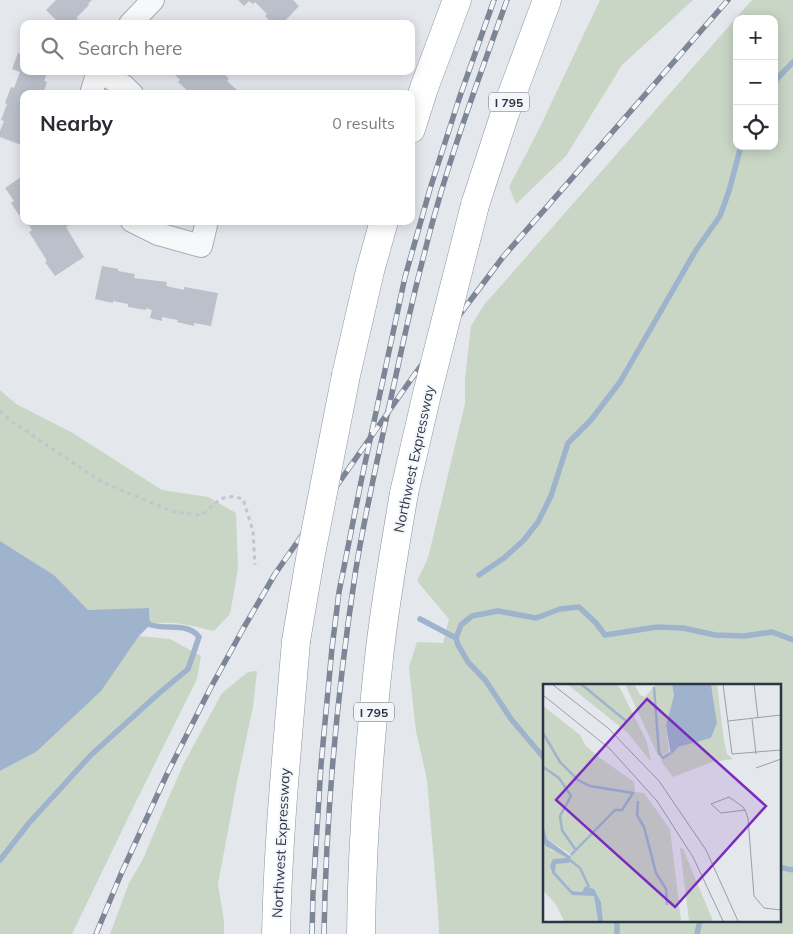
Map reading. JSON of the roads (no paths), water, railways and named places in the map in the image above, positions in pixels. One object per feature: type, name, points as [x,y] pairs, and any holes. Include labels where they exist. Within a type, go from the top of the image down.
[{"type":"highway","points":[[415,116],[457,0]]},
{"type":"highway","name":"Northwest Expressway","points":[[361,934],[361,895],[369,767],[379,657],[404,493],[475,205],[504,113],[547,0]]},
{"type":"highway","name":"Northwest Expressway","points":[[276,934],[285,773],[296,641],[346,375],[370,271],[383,225]]},
{"type":"street","points":[[134,20],[152,0]]},
{"type":"street","points":[[92,90],[97,75]]},
{"type":"street","points":[[105,75],[128,90]]},
{"type":"street","points":[[140,225],[158,234],[202,246],[206,225]]},
{"type":"water","points":[[0,541],[54,575],[88,610],[149,608],[150,625],[139,636],[101,691],[36,752],[0,771]]},
{"type":"waterway","points":[[778,78],[793,62]]},
{"type":"waterway","points":[[479,575],[504,558],[523,541],[538,522],[551,496],[568,443],[591,420],[620,382],[696,250],[720,216],[740,150]]},
{"type":"waterway","points":[[543,757],[511,719],[486,681],[468,662],[458,645],[456,638],[461,625],[472,616],[498,611],[536,618],[560,609],[579,607],[596,623],[605,635],[657,627],[683,628],[715,635],[744,636],[772,632],[793,640]]},
{"type":"waterway","points":[[420,619],[456,638]]},
{"type":"waterway","points":[[0,860],[29,823],[91,755],[188,669],[199,637],[194,632],[183,628],[151,625],[143,620]]},
{"type":"waterway","points":[[780,867],[793,870]]},
{"type":"waterway","points":[[617,922],[617,934]]},
{"type":"waterway","points":[[697,934],[700,922]]},
{"type":"railway","points":[[312,934],[321,765],[339,592],[405,277],[430,189],[494,0]]},
{"type":"railway","points":[[324,934],[327,844],[338,709],[349,620],[365,517],[409,314],[433,219],[463,125],[507,0]]},
{"type":"railway","points":[[96,934],[167,774],[210,689],[275,574],[412,378],[503,257],[728,0]]}]
